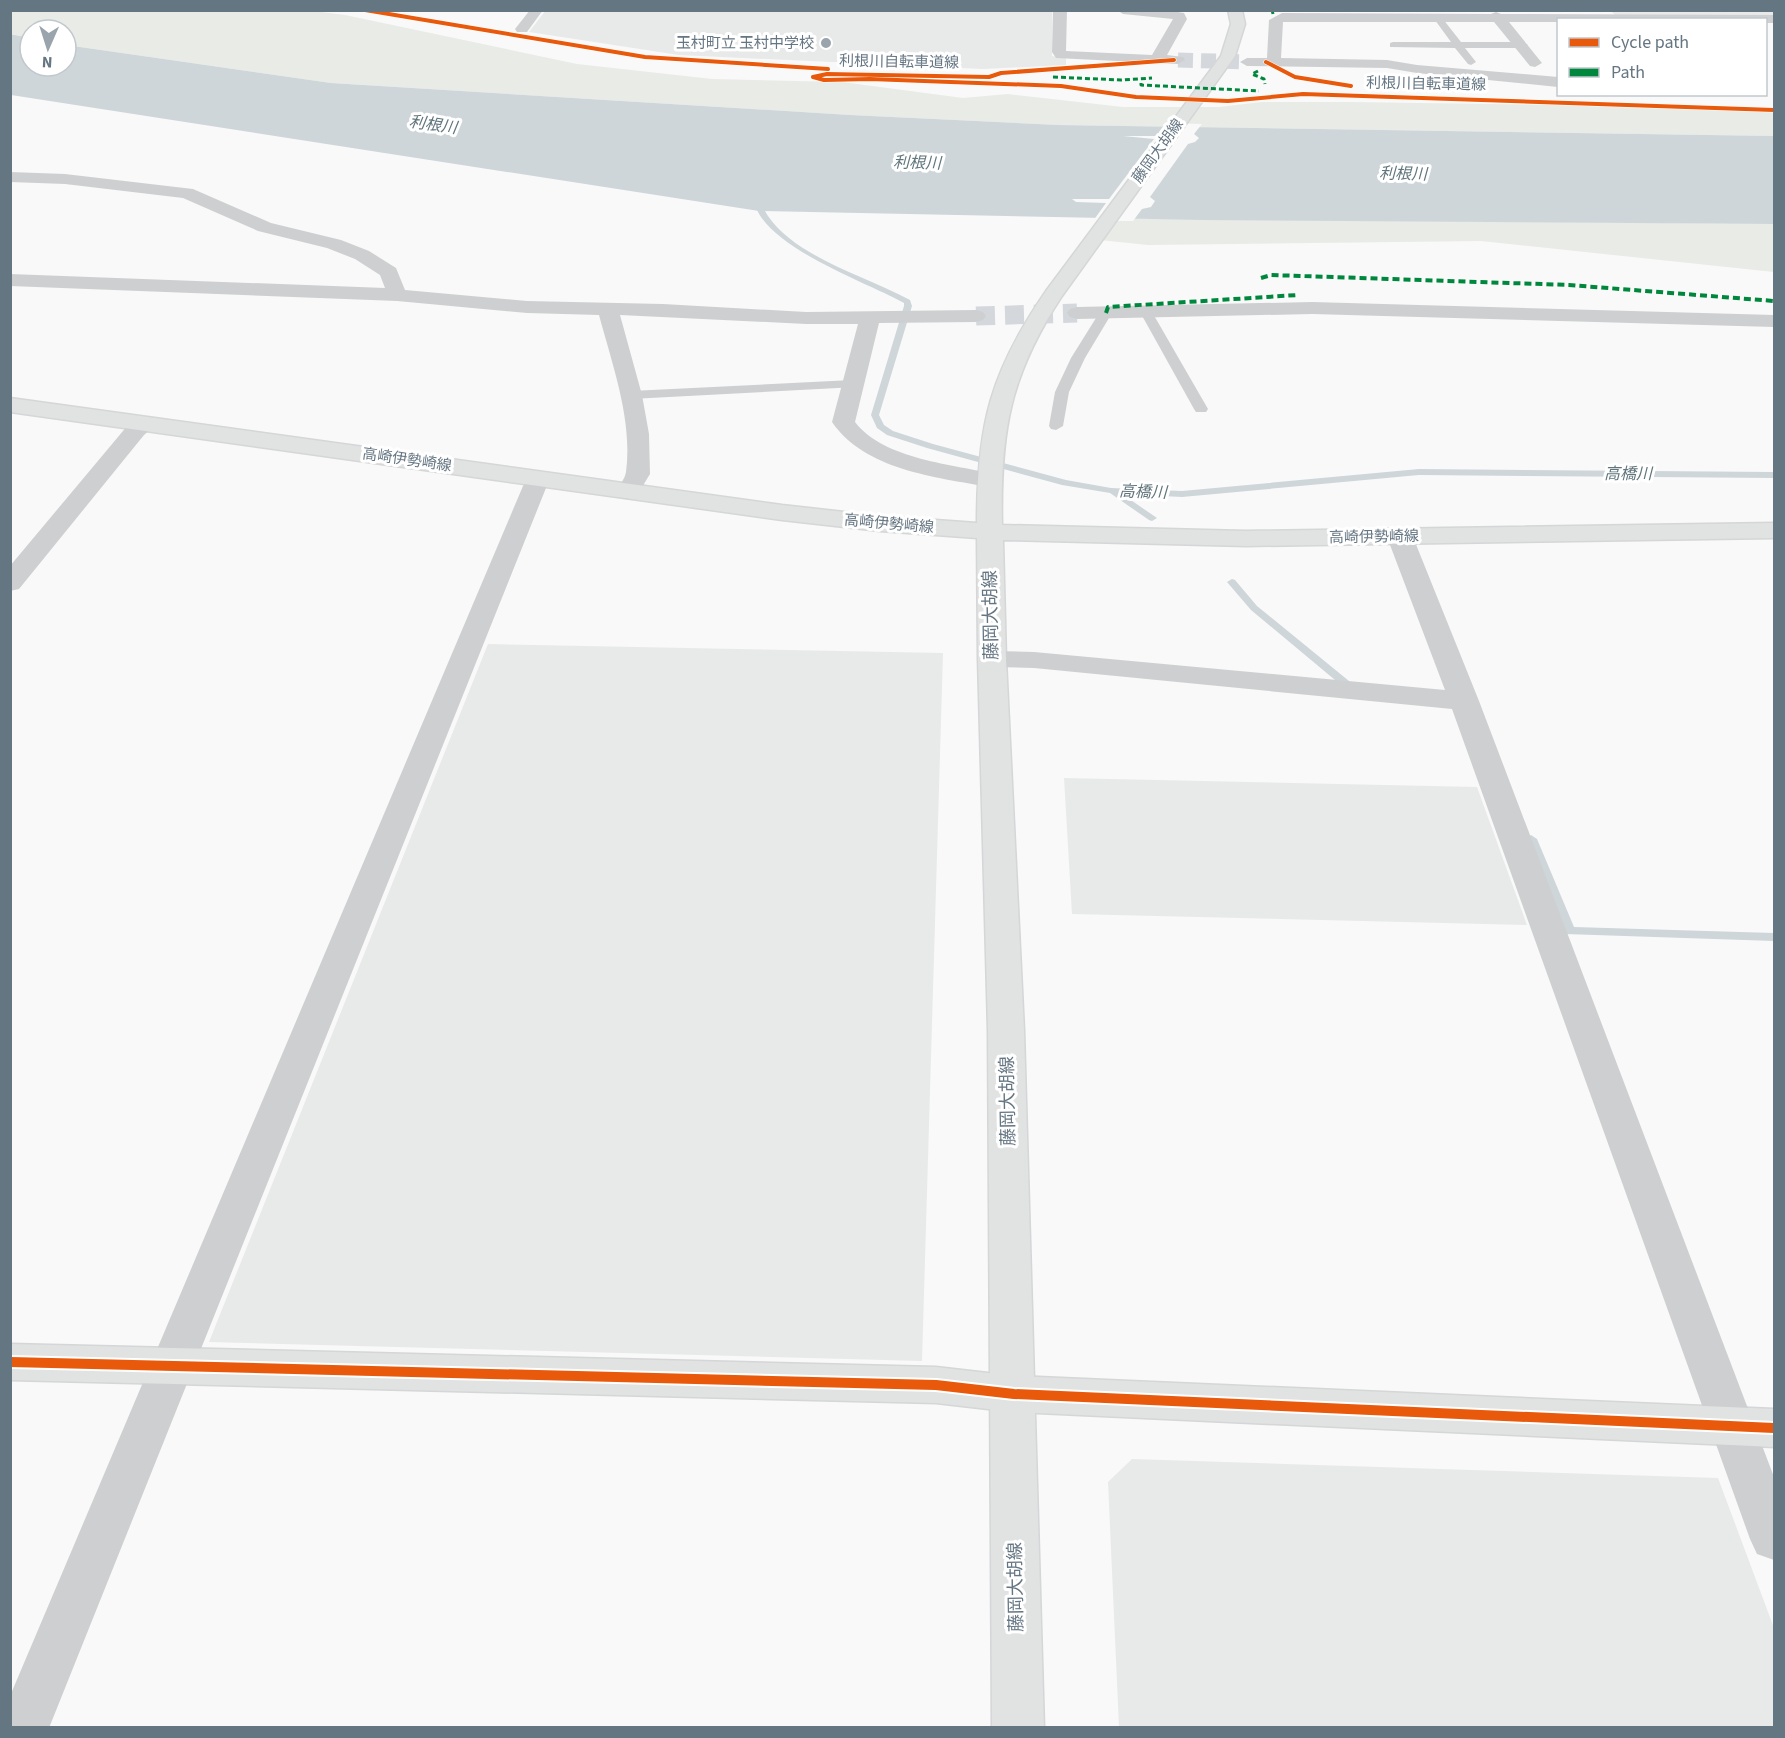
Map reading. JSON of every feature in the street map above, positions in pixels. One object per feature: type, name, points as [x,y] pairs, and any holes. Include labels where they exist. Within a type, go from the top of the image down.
[{"type":"main road","name":"藤岡大胡線","points":[[1018,1728],[1014,1394],[1006,1030],[992,659],[990,447],[995,421],[1015,360],[1064,279],[1228,56],[1238,24],[1235,10]]},
{"type":"main road","name":"高崎伊勢崎線","points":[[10,405],[799,516],[990,532],[1220,539],[1774,531]]},
{"type":"main road","points":[[10,1362],[936,1384],[1014,1394],[1753,1427]]},
{"type":"street","points":[[522,29],[537,10]]},
{"type":"street","points":[[1060,10],[1059,52],[1061,55],[1178,60]]},
{"type":"street","points":[[1122,10],[1179,16],[1180,19],[1170,39],[1157,59]]},
{"type":"street","points":[[1276,62],[1274,58],[1277,17],[1378,16],[1412,13],[1436,16],[1567,13],[1714,18]]},
{"type":"street","points":[[1378,16],[1402,63],[1395,66]]},
{"type":"street","points":[[1496,16],[1535,63]]},
{"type":"street","points":[[1247,62],[1395,66],[1557,82]]},
{"type":"street","points":[[10,177],[65,179],[187,193],[265,227],[334,244],[362,255],[389,272],[397,295]]},
{"type":"street","points":[[10,280],[397,295],[517,306],[663,310],[806,318],[976,316]]},
{"type":"street","points":[[1077,314],[1312,308],[1774,321]]},
{"type":"street","points":[[608,310],[631,395],[638,469],[627,492]]},
{"type":"street","points":[[879,318],[852,384],[843,422],[850,434],[885,453],[922,465],[989,477]]},
{"type":"street","points":[[10,583],[136,430],[146,424]]},
{"type":"street","points":[[23,1728],[535,486],[541,479]]},
{"type":"street","points":[[1400,537],[1753,1427],[1774,1539]]},
{"type":"street","points":[[992,659],[1034,660],[1464,701]]},
{"type":"lane","points":[[1436,16],[1471,62]]},
{"type":"lane","points":[[1393,45],[1522,45]]},
{"type":"lane","points":[[1146,312],[1201,409]]},
{"type":"lane","points":[[1056,426],[1062,392],[1078,358],[1106,313]]},
{"type":"lane","points":[[631,395],[852,384]]},
{"type":"shaded area","points":[[305,10],[345,15],[577,64],[712,79],[842,82],[963,98],[1008,94],[1123,107],[1219,107],[1262,102],[1349,102],[1774,112],[1774,136],[1058,125],[850,115],[331,83],[78,47],[78,18],[18,18],[18,35],[11,34],[11,11]]},
{"type":"shaded area","name":"玉村町立 玉村中学校","points":[[546,10],[1052,11],[1052,56],[1066,58],[1066,65],[983,69],[679,55],[529,32]]},
{"type":"shaded area","points":[[1774,10],[1774,18],[1616,16],[1611,11]]},
{"type":"shaded area","points":[[1118,218],[1774,224],[1774,272],[1481,241],[1148,245],[1100,240]]},
{"type":"shaded area","points":[[488,644],[943,653],[922,1361],[209,1342]]},
{"type":"shaded area","points":[[1064,778],[1477,787],[1527,925],[1072,914]]},
{"type":"shaded area","points":[[1132,1459],[1718,1478],[1774,1628],[1774,1727],[1119,1727],[1108,1482]]},
{"type":"water","name":"利根川","points":[[10,34],[18,36],[18,78],[78,78],[78,47],[331,83],[850,115],[1058,125],[1774,136],[1774,224],[1203,220],[759,211],[11,95]]},
{"type":"pier","points":[[1166,123],[1202,124],[1194,134],[1199,138],[1188,144],[1150,197],[1155,201],[1151,207],[1142,209],[1133,221],[1093,221],[1106,203],[1076,202],[1072,199],[1109,199],[1154,139],[1123,136],[1157,136]]},
{"type":"waterway","name":"高橋川","points":[[755,197],[765,217],[780,233],[799,247],[820,260],[907,302],[908,306],[875,415],[880,426],[890,433],[930,446],[1065,483],[1111,491],[1182,494],[1419,472],[1774,475]]},
{"type":"waterway","points":[[1113,492],[1152,518]]},
{"type":"waterway","points":[[1232,582],[1254,608],[1345,683]]},
{"type":"waterway","points":[[1531,839],[1569,931],[1774,937]]},
{"type":"tunnel","points":[[1178,60],[1247,62]]},
{"type":"tunnel","points":[[976,316],[1077,313]]},
{"type":"marked path","points":[[1272,10],[1273,14]]},
{"type":"marked path","points":[[1258,71],[1252,74],[1264,79],[1265,84]]},
{"type":"marked path","points":[[1053,77],[1121,80],[1152,78]]},
{"type":"marked path","points":[[1141,83],[1141,85],[1259,91]]},
{"type":"marked path","points":[[1261,278],[1271,275],[1569,285],[1774,301]]},
{"type":"marked path","points":[[1106,313],[1108,307],[1298,295]]},
{"type":"cycle path","name":"利根川自転車道線","points":[[365,10],[645,57],[828,69]]},
{"type":"cycle path","name":"利根川自転車道線","points":[[1174,60],[1001,73],[989,77],[827,74],[813,77],[824,80],[870,79],[1061,86],[1136,97],[1228,101],[1303,94],[1774,110]]},
{"type":"cycle path","points":[[1266,62],[1295,77],[1318,83],[1351,86]]},
{"type":"cycle path","points":[[10,1362],[936,1385],[1014,1394],[1774,1428]]},
{"type":"place","name":"玉村町立 玉村中学校","points":[[826,43]]}]
